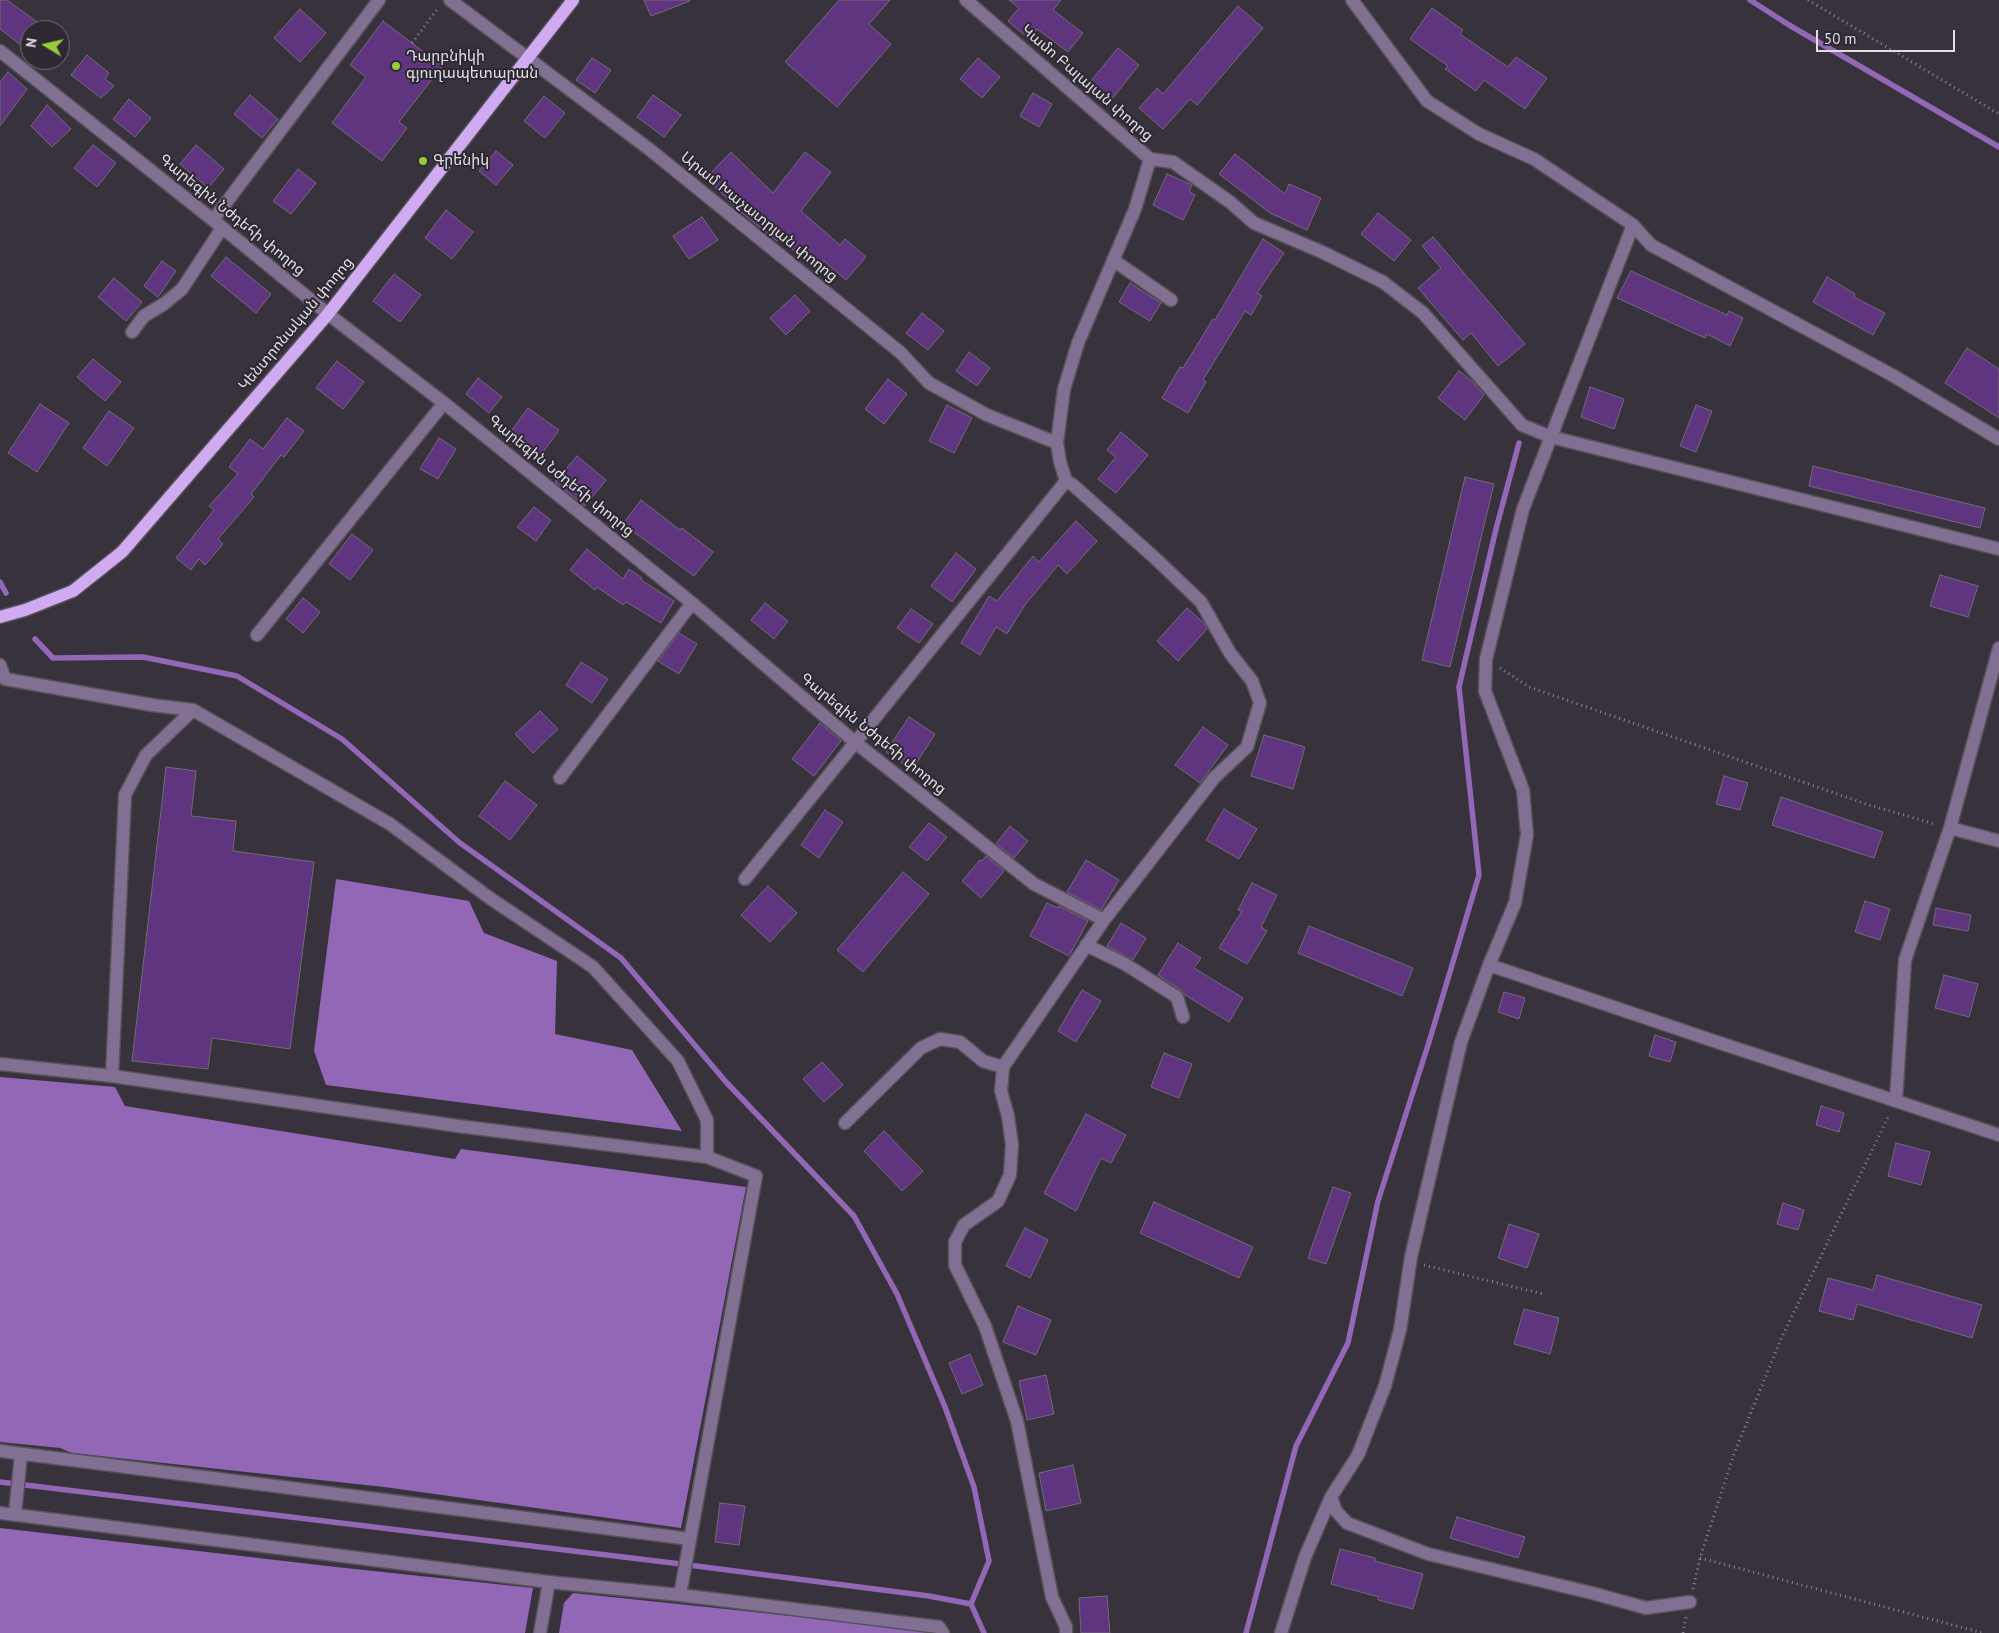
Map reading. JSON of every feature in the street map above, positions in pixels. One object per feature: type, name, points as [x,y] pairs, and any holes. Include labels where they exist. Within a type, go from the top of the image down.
[{"type":"main road","name":"Կենտրոնական փողոց","points":[[0,617],[25,610],[73,591],[122,552],[328,314],[573,0]]},
{"type":"street","points":[[132,332],[144,316],[164,304],[182,289],[218,224],[379,0]]},
{"type":"street","name":"Արամ Խաչատրյան փողոց","points":[[450,0],[526,59],[649,149],[901,353],[928,383],[987,415],[1056,443]]},
{"type":"street","name":"Կամո Բալայան փողոց","points":[[966,0],[1150,159],[1173,162],[1230,202],[1254,223],[1322,252],[1383,282],[1423,313],[1522,425],[1551,437],[1999,550]]},
{"type":"street","points":[[1352,0],[1427,100],[1479,134],[1534,159],[1633,225],[1651,245],[1892,375],[1999,439]]},
{"type":"street","name":"Գարեգին Նժդեհի փողոց","points":[[0,50],[692,603],[856,743],[1034,884],[1104,920]]},
{"type":"street","points":[[1066,1633],[1066,1627],[1052,1597],[1017,1421],[985,1326],[955,1265],[955,1242],[964,1225],[998,1202],[1010,1175],[1012,1145],[1008,1116],[1001,1091],[1003,1067],[1104,920],[1214,778],[1247,747],[1260,704],[1252,680],[1230,653],[1201,602],[1156,558],[1073,485],[1066,481],[1056,443],[1064,389],[1078,343],[1135,209],[1150,159]]},
{"type":"street","points":[[1281,1633],[1305,1557],[1331,1498],[1358,1455],[1384,1386],[1400,1330],[1410,1257],[1461,1042],[1489,965],[1515,902],[1527,835],[1523,790],[1485,691],[1486,659],[1523,509],[1633,225]]},
{"type":"street","points":[[1113,260],[1171,300]]},
{"type":"street","points":[[257,635],[444,403]]},
{"type":"street","points":[[744,879],[856,743],[1066,481]]},
{"type":"street","points":[[560,778],[692,603]]},
{"type":"street","points":[[1896,1100],[1905,960],[1950,828],[1999,648]]},
{"type":"street","points":[[0,665],[5,678],[152,705],[193,710],[390,824],[491,899],[593,967],[678,1061],[707,1120],[707,1157]]},
{"type":"street","points":[[112,1076],[124,795],[146,755],[193,710]]},
{"type":"street","points":[[1950,828],[1999,842]]},
{"type":"street","points":[[1086,946],[1125,964],[1177,997],[1183,1017]]},
{"type":"street","points":[[1489,965],[1999,1134]]},
{"type":"street","points":[[845,1123],[921,1048],[940,1039],[960,1042],[983,1061],[1003,1067]]},
{"type":"street","points":[[0,1064],[112,1076],[458,1126],[707,1157],[756,1176],[680,1595]]},
{"type":"street","points":[[0,1451],[690,1539]]},
{"type":"street","points":[[15,1514],[21,1454]]},
{"type":"street","points":[[1331,1498],[1336,1511],[1348,1523],[1428,1554],[1592,1593],[1646,1608],[1690,1602]]},
{"type":"street","points":[[0,1513],[548,1582],[680,1595],[939,1627],[943,1633]]},
{"type":"street","points":[[540,1633],[548,1582]]},
{"type":"path","points":[[1808,0],[1999,114]]},
{"type":"path","points":[[412,43],[439,7]]},
{"type":"path","points":[[1486,659],[1529,687],[1869,805],[1950,828]]},
{"type":"path","points":[[1682,1633],[1700,1558],[1734,1454],[1781,1339],[1896,1100]]},
{"type":"path","points":[[1410,1257],[1426,1267],[1543,1294]]},
{"type":"path","points":[[1700,1558],[1983,1633]]},
{"type":"shaded area","points":[[336,879],[469,901],[484,933],[557,961],[555,1034],[632,1050],[682,1131],[326,1085],[314,1051]]},
{"type":"shaded area","points":[[0,1077],[115,1087],[125,1106],[455,1159],[461,1149],[746,1187],[681,1528],[384,1487],[72,1453],[60,1448],[0,1442]]},
{"type":"shaded area","points":[[0,1528],[533,1588],[525,1633],[0,1633]]},
{"type":"shaded area","points":[[573,1593],[926,1630],[928,1633],[559,1633],[564,1603]]},
{"type":"building","points":[[0,0],[7,0],[34,20],[20,20],[20,44],[0,29]]},
{"type":"building","points":[[644,0],[689,0],[690,1],[651,16]]},
{"type":"building","points":[[839,0],[890,0],[869,24],[891,44],[837,107],[785,62]]},
{"type":"building","points":[[1009,0],[1061,0],[1053,10],[1083,33],[1068,52],[1037,29],[1029,39],[1008,21],[1019,8]]},
{"type":"building","points":[[1238,6],[1263,28],[1197,105],[1190,99],[1163,129],[1139,108],[1157,88],[1163,94]]},
{"type":"building","points":[[1432,8],[1463,30],[1460,34],[1508,67],[1516,57],[1547,78],[1525,109],[1484,80],[1476,91],[1445,69],[1448,66],[1410,39]]},
{"type":"building","points":[[300,9],[326,33],[300,62],[274,38]]},
{"type":"building","points":[[383,21],[442,66],[399,122],[407,128],[382,161],[332,123],[366,77],[350,65]]},
{"type":"building","points":[[1118,48],[1139,65],[1108,104],[1087,86]]},
{"type":"building","points":[[87,55],[109,73],[105,79],[114,86],[101,98],[71,75]]},
{"type":"building","points":[[592,58],[611,70],[595,93],[576,80]]},
{"type":"building","points":[[978,58],[1000,77],[982,98],[960,79]]},
{"type":"building","points":[[8,72],[27,89],[0,126],[0,82]]},
{"type":"building","points":[[1033,93],[1052,104],[1039,127],[1020,116]]},
{"type":"building","points":[[250,95],[278,119],[262,138],[234,114]]},
{"type":"building","points":[[653,95],[681,115],[664,137],[637,117]]},
{"type":"building","points":[[544,96],[565,113],[545,138],[524,121]]},
{"type":"building","points":[[129,99],[151,118],[135,137],[113,119]]},
{"type":"building","points":[[47,105],[71,129],[52,147],[31,126]]},
{"type":"building","points":[[93,145],[116,163],[97,187],[74,168]]},
{"type":"building","points":[[196,145],[224,169],[208,188],[180,164]]},
{"type":"building","points":[[496,151],[513,165],[496,185],[479,171]]},
{"type":"building","points":[[731,152],[773,193],[805,152],[831,172],[801,211],[840,245],[845,239],[866,257],[846,280],[824,261],[816,270],[780,238],[777,241],[742,213],[706,178]]},
{"type":"building","points":[[1235,154],[1285,194],[1289,184],[1321,198],[1307,230],[1270,213],[1219,174]]},
{"type":"building","points":[[298,169],[316,183],[291,214],[273,201]]},
{"type":"building","points":[[1167,174],[1192,185],[1189,191],[1195,195],[1183,220],[1153,205]]},
{"type":"building","points":[[446,210],[473,232],[452,259],[425,238]]},
{"type":"building","points":[[1378,213],[1411,240],[1394,261],[1361,234]]},
{"type":"building","points":[[702,217],[718,240],[689,259],[673,236]]},
{"type":"building","points":[[1433,237],[1525,344],[1498,366],[1471,333],[1463,340],[1418,288],[1441,268],[1422,246]]},
{"type":"building","points":[[1263,239],[1284,253],[1257,293],[1262,296],[1251,315],[1245,311],[1203,380],[1206,382],[1188,413],[1162,398],[1180,367],[1183,368],[1213,319],[1215,320]]},
{"type":"building","points":[[226,257],[271,294],[256,313],[211,276]]},
{"type":"building","points":[[162,261],[176,271],[158,297],[144,286]]},
{"type":"building","points":[[1631,271],[1727,315],[1729,311],[1743,318],[1730,346],[1707,334],[1705,338],[1617,298]]},
{"type":"building","points":[[394,274],[421,295],[400,322],[373,301]]},
{"type":"building","points":[[1827,277],[1855,294],[1854,297],[1885,313],[1873,335],[1813,302]]},
{"type":"building","points":[[114,278],[142,302],[126,321],[98,297]]},
{"type":"building","points":[[1130,283],[1161,303],[1150,321],[1119,302]]},
{"type":"building","points":[[795,295],[810,311],[786,335],[770,318]]},
{"type":"building","points":[[922,313],[944,331],[928,350],[906,333]]},
{"type":"building","points":[[1967,348],[1999,369],[1999,418],[1945,383]]},
{"type":"building","points":[[969,352],[990,368],[977,386],[956,371]]},
{"type":"building","points":[[93,359],[121,382],[105,401],[77,377]]},
{"type":"building","points":[[337,361],[364,382],[343,409],[316,388]]},
{"type":"building","points":[[1459,371],[1473,382],[1484,395],[1465,420],[1438,398]]},
{"type":"building","points":[[478,378],[502,397],[489,413],[466,394]]},
{"type":"building","points":[[888,379],[907,394],[884,424],[865,409]]},
{"type":"building","points":[[1590,387],[1624,399],[1614,429],[1581,417]]},
{"type":"building","points":[[40,404],[69,423],[37,472],[8,453]]},
{"type":"building","points":[[947,405],[972,418],[954,453],[929,441]]},
{"type":"building","points":[[1696,405],[1712,411],[1696,452],[1680,446]]},
{"type":"building","points":[[528,408],[559,430],[538,459],[507,437]]},
{"type":"building","points":[[109,411],[134,428],[107,466],[83,448]]},
{"type":"building","points":[[287,418],[304,431],[284,457],[281,455],[251,494],[254,497],[218,539],[223,544],[205,565],[199,559],[191,570],[176,558],[214,510],[209,506],[238,474],[229,467],[250,439],[263,449]]},
{"type":"building","points":[[1121,432],[1148,455],[1116,493],[1098,479],[1116,457],[1107,450]]},
{"type":"building","points":[[439,438],[456,449],[438,479],[420,469]]},
{"type":"building","points":[[577,456],[606,480],[585,506],[555,482]]},
{"type":"building","points":[[1813,466],[1985,508],[1980,528],[1809,486]]},
{"type":"building","points":[[1465,477],[1494,484],[1450,667],[1422,660]]},
{"type":"building","points":[[641,500],[713,552],[694,576],[623,524]]},
{"type":"building","points":[[534,507],[551,520],[536,541],[517,527]]},
{"type":"building","points":[[1076,521],[1097,541],[1067,574],[1058,565],[1025,605],[1007,634],[996,627],[980,655],[961,643],[989,596],[997,601],[1033,556],[1039,562]]},
{"type":"building","points":[[352,534],[373,550],[350,580],[329,564]]},
{"type":"building","points":[[587,549],[623,579],[629,569],[642,578],[641,580],[674,601],[661,623],[626,602],[623,605],[597,587],[595,590],[570,570]]},
{"type":"building","points":[[956,553],[976,569],[952,602],[931,586]]},
{"type":"building","points":[[1940,575],[1978,586],[1968,617],[1930,606]]},
{"type":"building","points":[[303,598],[320,612],[303,633],[286,619]]},
{"type":"building","points":[[765,603],[788,621],[774,639],[751,620]]},
{"type":"building","points":[[1187,608],[1204,623],[1207,629],[1178,661],[1157,641]]},
{"type":"building","points":[[911,609],[933,624],[919,643],[897,628]]},
{"type":"building","points":[[679,633],[697,644],[679,674],[658,661]]},
{"type":"building","points":[[581,662],[608,679],[592,703],[566,685]]},
{"type":"building","points":[[540,711],[558,729],[533,753],[515,734]]},
{"type":"building","points":[[909,717],[935,734],[912,770],[886,752]]},
{"type":"building","points":[[820,723],[841,741],[814,776],[792,759]]},
{"type":"building","points":[[1203,727],[1228,745],[1200,783],[1175,765]]},
{"type":"building","points":[[1264,735],[1305,747],[1293,789],[1251,776]]},
{"type":"building","points":[[166,767],[196,771],[191,816],[236,821],[233,851],[314,862],[290,1049],[212,1038],[208,1069],[132,1061]]},
{"type":"building","points":[[1724,776],[1748,783],[1740,810],[1716,804]]},
{"type":"building","points":[[505,781],[537,805],[510,840],[479,816]]},
{"type":"building","points":[[1781,797],[1883,832],[1874,858],[1772,825]]},
{"type":"building","points":[[1224,809],[1257,829],[1239,859],[1206,840]]},
{"type":"building","points":[[825,810],[843,822],[819,858],[801,845]]},
{"type":"building","points":[[929,823],[947,837],[927,861],[909,847]]},
{"type":"building","points":[[1010,826],[1028,841],[1014,858],[996,844]]},
{"type":"building","points":[[986,856],[1004,871],[981,898],[962,881],[980,860],[982,861]]},
{"type":"building","points":[[1086,860],[1119,880],[1101,910],[1067,892]]},
{"type":"building","points":[[903,872],[929,894],[863,972],[837,950]]},
{"type":"building","points":[[1252,883],[1277,895],[1261,927],[1267,931],[1247,964],[1219,948],[1242,911],[1238,910]]},
{"type":"building","points":[[768,886],[797,913],[770,942],[741,915]]},
{"type":"building","points":[[1865,901],[1890,909],[1880,940],[1855,932]]},
{"type":"building","points":[[1047,903],[1058,908],[1059,906],[1088,921],[1069,956],[1030,936]]},
{"type":"building","points":[[1936,908],[1971,915],[1968,931],[1933,925]]},
{"type":"building","points":[[1121,923],[1146,938],[1133,960],[1107,946]]},
{"type":"building","points":[[1309,926],[1413,968],[1402,996],[1298,953]]},
{"type":"building","points":[[1178,943],[1201,958],[1194,968],[1243,998],[1229,1022],[1185,995],[1181,990],[1158,975]]},
{"type":"building","points":[[1944,975],[1978,984],[1969,1017],[1935,1008]]},
{"type":"building","points":[[1082,990],[1101,1001],[1076,1042],[1058,1031]]},
{"type":"building","points":[[1504,992],[1525,998],[1519,1019],[1498,1012]]},
{"type":"building","points":[[1655,1035],[1676,1042],[1670,1062],[1649,1056]]},
{"type":"building","points":[[1164,1053],[1192,1064],[1179,1098],[1151,1087]]},
{"type":"building","points":[[822,1062],[843,1085],[824,1102],[803,1079]]},
{"type":"building","points":[[1821,1106],[1844,1113],[1839,1132],[1816,1125]]},
{"type":"building","points":[[1086,1114],[1126,1135],[1111,1163],[1101,1158],[1076,1211],[1044,1193]]},
{"type":"building","points":[[884,1131],[923,1171],[902,1191],[864,1151]]},
{"type":"building","points":[[1896,1143],[1930,1152],[1921,1185],[1888,1176]]},
{"type":"building","points":[[1333,1187],[1351,1193],[1326,1264],[1308,1258]]},
{"type":"building","points":[[1154,1202],[1253,1247],[1239,1278],[1140,1233]]},
{"type":"building","points":[[1783,1203],[1804,1210],[1798,1230],[1777,1224]]},
{"type":"building","points":[[1509,1224],[1539,1234],[1527,1268],[1498,1258]]},
{"type":"building","points":[[1025,1228],[1048,1240],[1030,1278],[1006,1266]]},
{"type":"building","points":[[1877,1275],[1982,1305],[1972,1338],[1857,1304],[1853,1320],[1819,1311],[1828,1278],[1873,1290]]},
{"type":"building","points":[[1018,1306],[1051,1320],[1036,1355],[1003,1342]]},
{"type":"building","points":[[1524,1309],[1559,1318],[1550,1354],[1514,1344]]},
{"type":"building","points":[[970,1354],[983,1385],[962,1394],[949,1363]]},
{"type":"building","points":[[1046,1375],[1054,1414],[1027,1420],[1019,1381]]},
{"type":"building","points":[[1073,1465],[1081,1503],[1046,1511],[1039,1473]]},
{"type":"building","points":[[720,1503],[745,1506],[739,1545],[715,1542]]},
{"type":"building","points":[[1457,1517],[1525,1537],[1518,1558],[1450,1538]]},
{"type":"building","points":[[1340,1549],[1423,1574],[1413,1609],[1378,1600],[1379,1597],[1331,1584]]},
{"type":"building","points":[[1107,1596],[1110,1633],[1081,1633],[1079,1598]]},
{"type":"waterway","points":[[1750,0],[1789,25],[1999,147]]},
{"type":"waterway","points":[[1246,1633],[1296,1446],[1348,1343],[1378,1201],[1429,1042],[1479,875],[1459,687],[1496,529],[1519,443]]},
{"type":"waterway","points":[[0,582],[6,593]]},
{"type":"waterway","points":[[35,639],[53,658],[143,657],[237,676],[342,739],[460,843],[621,958],[726,1082],[854,1216],[897,1294],[945,1407],[974,1487],[989,1561],[971,1604],[984,1633]]},
{"type":"waterway","points":[[0,1482],[673,1563],[929,1596],[971,1604]]},
{"type":"place","name":"Դարբնիկի գյուղապետարան","points":[[396,66]]},
{"type":"place","name":"Գրենիկ","points":[[423,161]]}]
